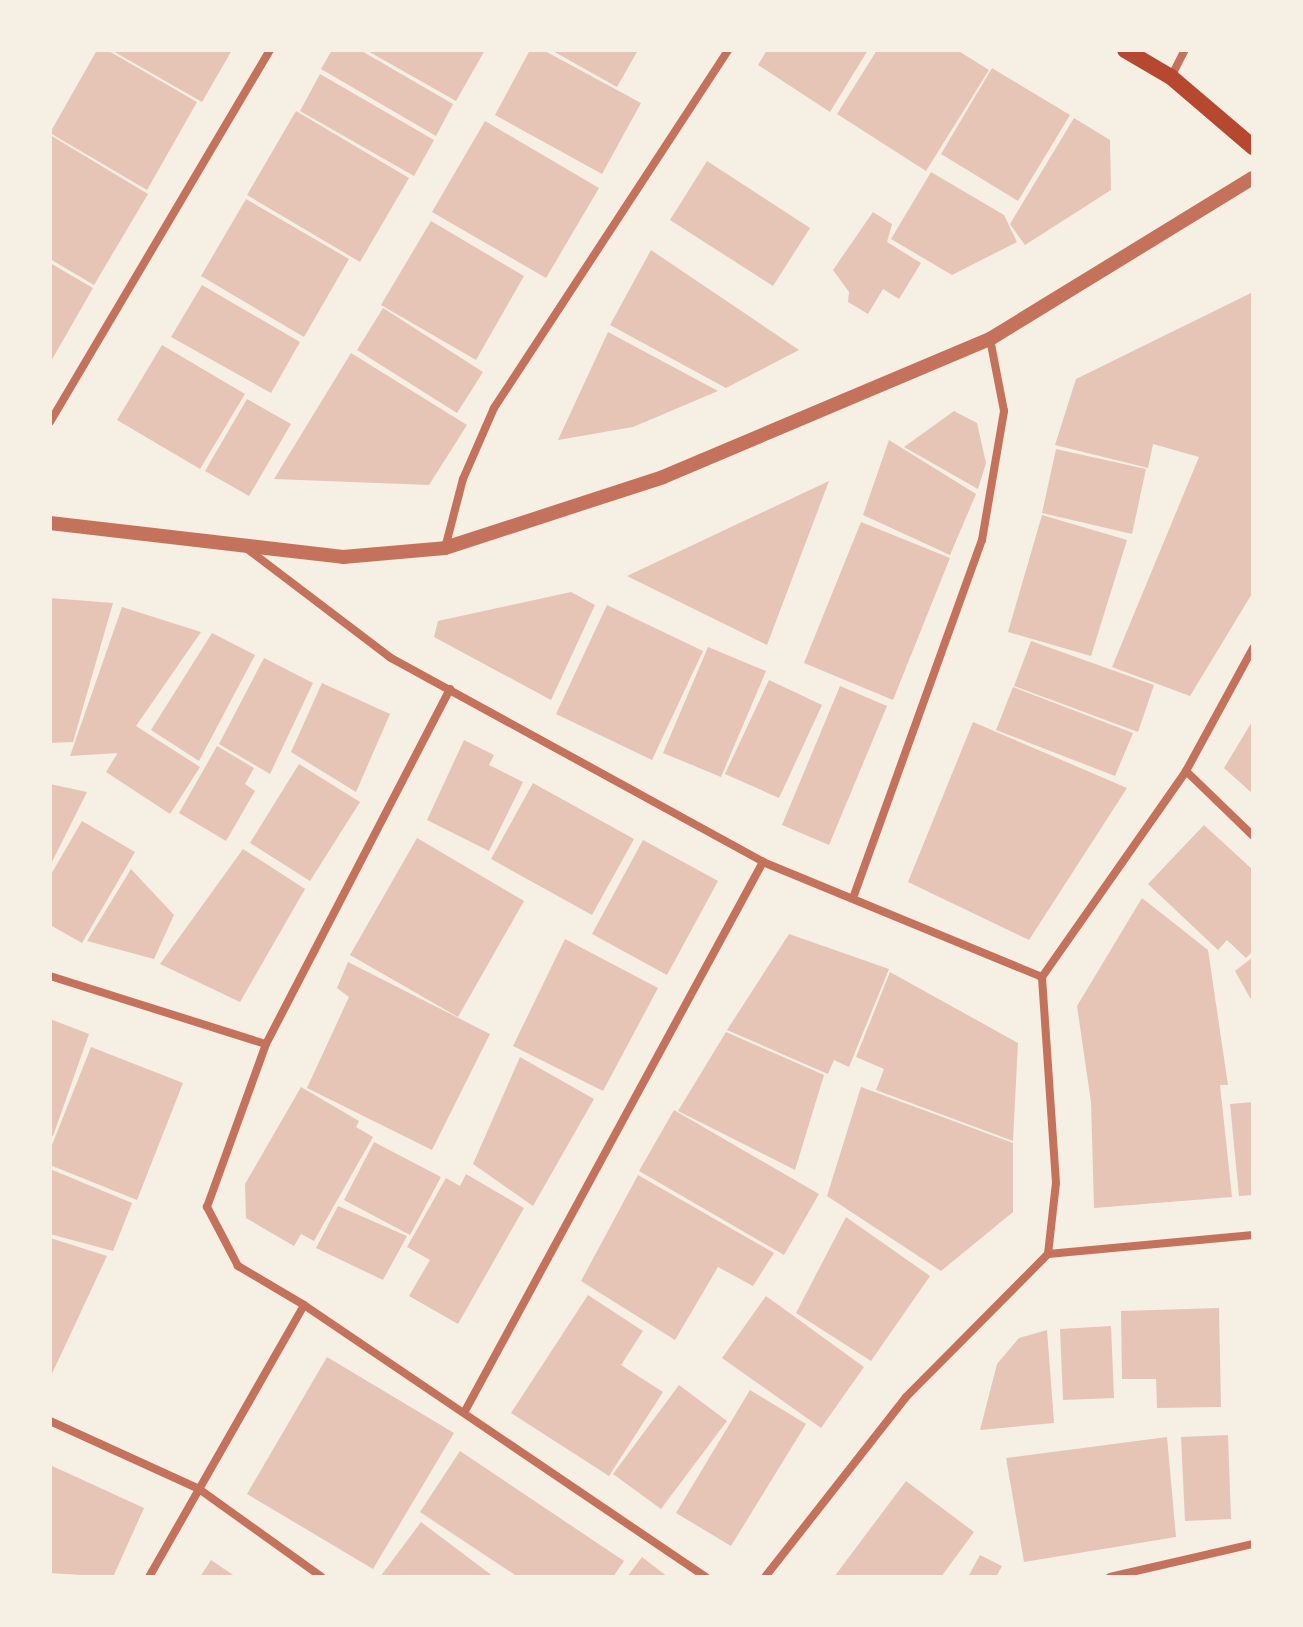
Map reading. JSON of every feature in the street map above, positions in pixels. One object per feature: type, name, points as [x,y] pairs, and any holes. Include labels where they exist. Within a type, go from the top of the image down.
[{"type":"main road","points":[[1125,50],[1171,77],[1253,147]]},
{"type":"street","points":[[50,422],[270,50]]},
{"type":"street","points":[[445,548],[463,479],[494,408],[728,50]]},
{"type":"street","points":[[1171,77],[1185,50]]},
{"type":"street","points":[[50,523],[343,557],[445,548],[663,477],[990,339],[1253,178]]},
{"type":"street","points":[[853,898],[982,540],[1004,411],[990,339]]},
{"type":"street","points":[[244,546],[391,658],[763,862],[1042,977]]},
{"type":"street","points":[[765,1577],[906,1397],[1048,1254],[1056,1183],[1042,977],[1186,771],[1253,648]]},
{"type":"street","points":[[450,689],[266,1044],[207,1207],[238,1266],[304,1305],[465,1411],[706,1577]]},
{"type":"street","points":[[1186,771],[1253,836]]},
{"type":"street","points":[[465,1411],[763,862]]},
{"type":"street","points":[[50,976],[266,1044]]},
{"type":"street","points":[[1048,1254],[1253,1235]]},
{"type":"street","points":[[149,1577],[304,1305]]},
{"type":"street","points":[[50,1421],[199,1489],[322,1577]]},
{"type":"street","points":[[1110,1577],[1253,1544]]},
{"type":"building","points":[[97,50],[107,50],[197,102],[147,190],[50,133]]},
{"type":"building","points":[[111,50],[232,50],[202,102]]},
{"type":"building","points":[[332,50],[360,50],[453,104],[436,136],[321,69]]},
{"type":"building","points":[[366,50],[485,50],[456,101]]},
{"type":"building","points":[[530,50],[543,50],[641,103],[602,174],[495,115]]},
{"type":"building","points":[[551,50],[638,50],[617,87]]},
{"type":"building","points":[[767,50],[868,50],[830,112],[758,65]]},
{"type":"building","points":[[877,50],[957,50],[989,70],[926,171],[837,114]]},
{"type":"building","points":[[992,68],[1070,115],[1018,201],[941,154]]},
{"type":"building","points":[[320,74],[434,140],[414,176],[300,111]]},
{"type":"building","points":[[296,111],[409,178],[360,262],[247,195]]},
{"type":"building","points":[[1074,118],[1110,140],[1111,190],[1025,245],[1010,224]]},
{"type":"building","points":[[485,121],[599,188],[546,278],[432,212]]},
{"type":"building","points":[[50,135],[148,194],[94,285],[50,259]]},
{"type":"building","points":[[707,161],[810,228],[773,286],[670,220]]},
{"type":"building","points":[[931,172],[1004,215],[1017,242],[952,275],[891,239]]},
{"type":"building","points":[[246,199],[349,259],[304,337],[201,276]]},
{"type":"building","points":[[873,212],[892,224],[887,242],[921,263],[899,299],[883,289],[868,314],[848,302],[849,292],[833,270]]},
{"type":"building","points":[[431,221],[524,276],[476,360],[381,305]]},
{"type":"building","points":[[651,250],[799,350],[726,388],[610,325]]},
{"type":"building","points":[[50,263],[93,288],[50,363]]},
{"type":"building","points":[[202,285],[300,342],[271,393],[171,337]]},
{"type":"building","points":[[1253,292],[1253,592],[1190,696],[1112,667],[1199,457],[1153,444],[1148,468],[1055,445],[1076,379]]},
{"type":"building","points":[[383,308],[483,372],[457,413],[357,350]]},
{"type":"building","points":[[608,332],[718,391],[633,427],[558,440]]},
{"type":"building","points":[[162,345],[245,394],[200,469],[117,420]]},
{"type":"building","points":[[351,353],[467,425],[429,485],[274,479]]},
{"type":"building","points":[[247,399],[291,424],[249,496],[205,471]]},
{"type":"building","points":[[954,411],[977,423],[986,463],[978,489],[904,447]]},
{"type":"building","points":[[889,440],[976,494],[950,555],[863,515]]},
{"type":"building","points":[[1056,449],[1146,469],[1132,534],[1042,513]]},
{"type":"building","points":[[829,481],[767,645],[627,576]]},
{"type":"building","points":[[1042,515],[1127,540],[1091,656],[1008,632]]},
{"type":"building","points":[[861,522],[950,558],[893,700],[804,663]]},
{"type":"building","points":[[571,592],[595,605],[551,700],[434,637],[438,621]]},
{"type":"building","points":[[50,598],[113,603],[73,742],[50,743]]},
{"type":"building","points":[[607,605],[703,651],[652,760],[556,714]]},
{"type":"building","points":[[122,607],[201,632],[136,726],[200,767],[170,814],[106,772],[118,753],[70,756]]},
{"type":"building","points":[[212,633],[255,655],[199,761],[151,730]]},
{"type":"building","points":[[1031,641],[1154,685],[1138,732],[1014,686]]},
{"type":"building","points":[[708,647],[766,671],[721,777],[663,753]]},
{"type":"building","points":[[264,658],[313,683],[270,774],[219,744]]},
{"type":"building","points":[[769,680],[822,705],[779,798],[725,774]]},
{"type":"building","points":[[322,683],[390,714],[356,792],[291,752]]},
{"type":"building","points":[[840,686],[887,706],[829,845],[782,825]]},
{"type":"building","points":[[1013,687],[1133,733],[1115,776],[996,730]]},
{"type":"building","points":[[1253,720],[1253,794],[1224,768]]},
{"type":"building","points":[[973,722],[1127,788],[1029,940],[908,882]]},
{"type":"building","points":[[464,740],[494,755],[489,765],[523,782],[489,851],[427,820]]},
{"type":"building","points":[[217,746],[254,768],[245,784],[255,791],[226,841],[179,813]]},
{"type":"building","points":[[299,764],[360,802],[310,881],[250,843]]},
{"type":"building","points":[[533,783],[634,839],[592,915],[491,859]]},
{"type":"building","points":[[50,784],[87,792],[50,866]]},
{"type":"building","points":[[82,821],[135,852],[82,943],[50,925],[50,876]]},
{"type":"building","points":[[1204,825],[1253,870],[1253,951],[1246,958],[1227,940],[1218,950],[1148,884]]},
{"type":"building","points":[[417,838],[524,901],[458,1017],[350,955]]},
{"type":"building","points":[[643,840],[718,881],[667,975],[592,934]]},
{"type":"building","points":[[243,849],[305,889],[240,1002],[160,964]]},
{"type":"building","points":[[131,869],[174,915],[154,959],[87,941]]},
{"type":"building","points":[[1142,898],[1208,950],[1228,1085],[1220,1085],[1232,1197],[1094,1208],[1091,1102],[1077,1006]]},
{"type":"building","points":[[789,934],[889,969],[849,1067],[834,1060],[828,1074],[727,1030]]},
{"type":"building","points":[[565,939],[658,988],[603,1091],[513,1046]]},
{"type":"building","points":[[1253,957],[1253,1003],[1235,971]]},
{"type":"building","points":[[348,962],[490,1034],[432,1150],[307,1088],[349,997],[337,988]]},
{"type":"building","points":[[890,972],[1018,1043],[1013,1141],[876,1090],[884,1069],[856,1057]]},
{"type":"building","points":[[50,1019],[89,1034],[53,1136],[50,1135]]},
{"type":"building","points":[[726,1032],[824,1075],[795,1170],[678,1111]]},
{"type":"building","points":[[91,1047],[183,1083],[137,1200],[50,1165],[50,1150]]},
{"type":"building","points":[[520,1057],[594,1099],[533,1206],[473,1164]]},
{"type":"building","points":[[301,1087],[359,1121],[356,1127],[373,1137],[314,1241],[301,1234],[294,1246],[246,1218],[245,1184]]},
{"type":"building","points":[[861,1087],[1013,1143],[1013,1212],[941,1271],[827,1196]]},
{"type":"building","points":[[1253,1102],[1253,1195],[1239,1196],[1230,1104]]},
{"type":"building","points":[[674,1110],[819,1194],[784,1255],[639,1171]]},
{"type":"building","points":[[374,1142],[441,1177],[410,1235],[344,1200]]},
{"type":"building","points":[[50,1169],[132,1203],[113,1251],[50,1234]]},
{"type":"building","points":[[466,1174],[524,1208],[458,1324],[409,1296],[430,1260],[407,1247],[446,1178],[460,1186]]},
{"type":"building","points":[[638,1175],[774,1253],[753,1286],[718,1267],[675,1340],[581,1281]]},
{"type":"building","points":[[338,1206],[407,1236],[383,1280],[316,1248]]},
{"type":"building","points":[[846,1217],[930,1276],[871,1361],[796,1313]]},
{"type":"building","points":[[50,1238],[107,1256],[50,1378]]},
{"type":"building","points":[[588,1295],[643,1331],[621,1365],[663,1392],[609,1476],[511,1413]]},
{"type":"building","points":[[766,1296],[864,1367],[821,1428],[722,1358]]},
{"type":"building","points":[[1219,1308],[1221,1407],[1157,1408],[1156,1379],[1122,1379],[1121,1311]]},
{"type":"building","points":[[1111,1326],[1114,1398],[1063,1400],[1060,1329]]},
{"type":"building","points":[[1047,1330],[1054,1423],[980,1430],[997,1364],[1019,1338]]},
{"type":"building","points":[[327,1357],[454,1433],[373,1569],[247,1494]]},
{"type":"building","points":[[679,1385],[727,1421],[661,1509],[613,1474]]},
{"type":"building","points":[[750,1390],[806,1424],[731,1546],[676,1513]]},
{"type":"building","points":[[1228,1435],[1231,1519],[1185,1521],[1181,1437]]},
{"type":"building","points":[[1167,1437],[1176,1537],[1024,1562],[1006,1458]]},
{"type":"building","points":[[460,1451],[624,1561],[613,1577],[518,1577],[420,1512]]},
{"type":"building","points":[[50,1465],[144,1508],[113,1577],[50,1573]]},
{"type":"building","points":[[906,1481],[974,1532],[941,1577],[834,1577]]},
{"type":"building","points":[[421,1522],[494,1577],[380,1577]]},
{"type":"building","points":[[980,1555],[1002,1566],[996,1577],[968,1577]]},
{"type":"building","points":[[642,1557],[668,1577],[627,1577]]},
{"type":"building","points":[[211,1560],[236,1577],[200,1577]]}]
